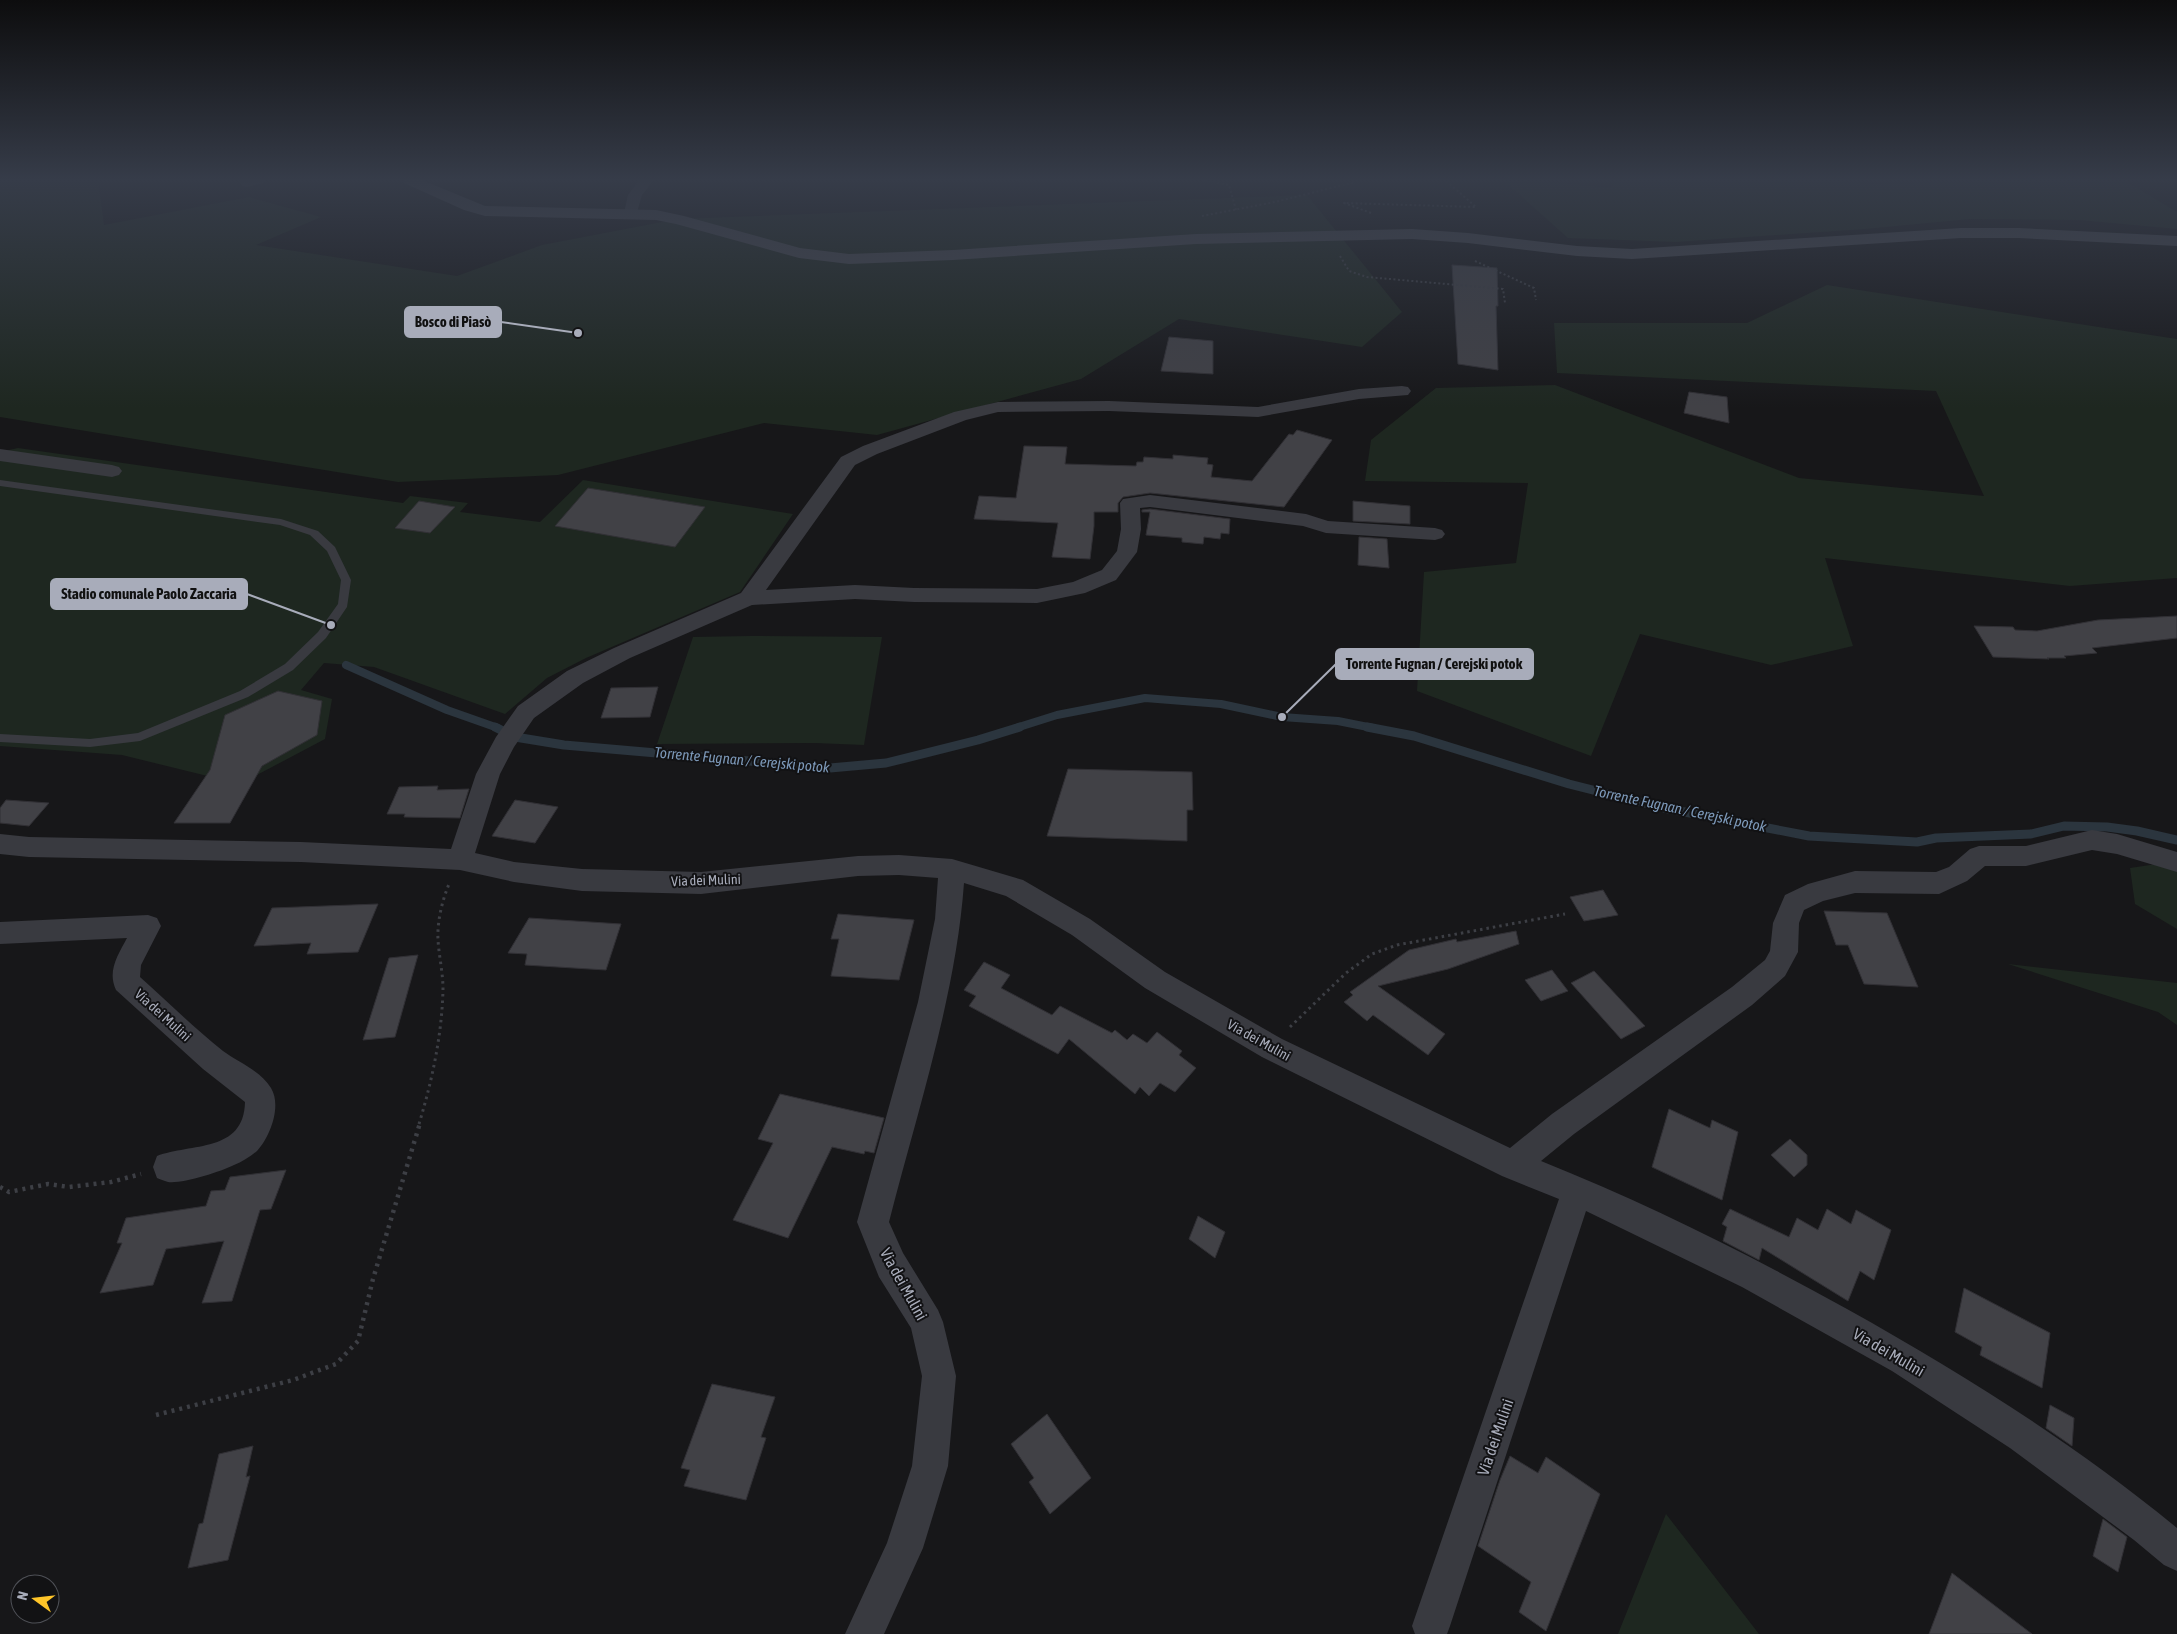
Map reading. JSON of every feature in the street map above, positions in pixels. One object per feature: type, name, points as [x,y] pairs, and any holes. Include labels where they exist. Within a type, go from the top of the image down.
[{"type":"street","points":[[826,256],[848,259],[919,256]]},
{"type":"street","points":[[749,598],[848,461],[870,450],[960,416],[998,407],[1047,405],[1258,412],[1359,394],[1402,391]]},
{"type":"street","points":[[0,455],[112,471]]},
{"type":"street","points":[[460,860],[488,774],[504,743],[526,712],[575,677],[622,653],[749,598],[855,592],[942,596],[1037,596],[1078,588],[1109,575],[1127,552],[1131,528],[1130,503],[1150,501],[1306,520],[1326,527],[1435,534]]},
{"type":"street","points":[[1513,1165],[1563,1124],[1684,1039],[1742,996],[1775,968],[1784,952],[1786,923],[1794,903],[1817,892],[1855,882],[1939,883],[1958,874],[1979,856],[2026,856],[2092,840],[2117,844],[2177,862]]},
{"type":"street","name":"Via dei Mulini","points":[[0,844],[29,847],[301,852],[460,860],[514,872],[582,880],[701,883],[858,866],[899,865],[952,869],[1014,888],[1081,927],[1155,980],[1272,1048],[1513,1165],[1577,1191],[1754,1275],[1904,1359],[2023,1435],[2147,1527],[2177,1552]]},
{"type":"street","name":"Via dei Mulini","points":[[864,1634],[904,1548],[930,1466],[939,1376],[926,1322],[891,1265],[873,1222],[932,1002],[948,919],[952,869]]},
{"type":"street","name":"Via dei Mulini","points":[[0,933],[148,926],[127,964],[126,982],[213,1060],[246,1083],[260,1096],[259,1117],[250,1135],[235,1150],[207,1162],[168,1167]]},
{"type":"street","name":"Via dei Mulini","points":[[1431,1626],[1577,1191]]},
{"type":"lane","points":[[0,483],[281,522],[314,533],[331,549],[346,580],[343,604],[322,635],[289,666],[244,694],[140,737],[90,743],[0,738]]},
{"type":"path","points":[[1340,256],[1349,271],[1367,277],[1503,289],[1504,302]]},
{"type":"path","points":[[1466,256],[1534,288],[1536,300]]},
{"type":"path","points":[[156,1415],[293,1380],[336,1364],[358,1341],[373,1279],[428,1095],[440,1033],[443,988],[438,938],[443,899],[460,860]]},
{"type":"path","points":[[1272,1048],[1325,992],[1346,973],[1372,954],[1397,945],[1564,914]]},
{"type":"path","points":[[0,1187],[9,1192],[48,1184],[69,1187],[111,1182],[168,1167]]},
{"type":"shaded area","points":[[0,256],[329,256],[457,276],[511,256],[1357,256],[1402,312],[1362,347],[1179,319],[1081,379],[877,435],[764,423],[558,475],[398,482],[0,417]]},
{"type":"shaded area","points":[[1827,285],[2177,339],[2177,578],[2070,586],[1825,558],[1853,646],[1771,665],[1640,634],[1591,756],[1417,691],[1424,572],[1516,563],[1528,483],[1365,481],[1371,440],[1436,388],[1555,385],[1799,478],[1984,496],[1936,391],[1557,373],[1554,323],[1747,323]]},
{"type":"shaded area","points":[[18,448],[403,503],[410,496],[468,503],[460,512],[540,522],[583,480],[793,514],[740,592],[586,658],[547,678],[505,714],[374,667],[324,663],[301,690],[332,699],[325,739],[240,784],[122,755],[0,746],[0,452]]},
{"type":"shaded area","points":[[693,637],[882,637],[864,745],[815,743],[657,744]]},
{"type":"shaded area","points":[[2177,861],[2177,929],[2135,904],[2130,868]]},
{"type":"shaded area","points":[[2008,964],[2177,983],[2177,1025],[2158,1012]]},
{"type":"shaded area","points":[[1666,1514],[1759,1634],[1618,1634]]},
{"type":"building","points":[[1452,265],[1497,268],[1498,370],[1458,364]]},
{"type":"building","points":[[1169,337],[1213,341],[1213,374],[1161,371]]},
{"type":"building","points":[[1689,392],[1727,397],[1729,423],[1684,413]]},
{"type":"building","points":[[1297,430],[1332,440],[1284,507],[1150,493],[1123,497],[1118,503],[1118,512],[1094,512],[1090,559],[1052,557],[1058,523],[974,519],[979,496],[1016,498],[1024,446],[1067,447],[1065,464],[1136,466],[1137,462],[1143,462],[1144,457],[1173,459],[1173,455],[1208,458],[1207,464],[1213,465],[1211,477],[1252,481],[1289,434],[1293,435]]},
{"type":"building","points":[[588,488],[705,507],[675,547],[555,526]]},
{"type":"building","points":[[419,501],[455,507],[430,533],[395,528]]},
{"type":"building","points":[[1353,501],[1410,506],[1410,524],[1353,521]]},
{"type":"building","points":[[1150,509],[1230,519],[1229,534],[1221,533],[1220,539],[1204,537],[1203,544],[1182,542],[1182,538],[1146,535],[1150,512],[1142,512],[1142,510]]},
{"type":"building","points":[[1359,537],[1387,539],[1389,568],[1358,565]]},
{"type":"building","points":[[2177,616],[2177,638],[2092,648],[2097,653],[2064,656],[2066,658],[2047,658],[2049,659],[1993,657],[1974,626],[2013,627],[2015,630],[2037,631],[2098,620]]},
{"type":"building","points":[[658,687],[650,717],[601,718],[611,688]]},
{"type":"building","points":[[278,691],[322,701],[317,735],[262,766],[230,823],[174,823],[210,770],[225,715]]},
{"type":"building","points":[[1068,769],[1192,772],[1193,810],[1187,810],[1187,841],[1047,836]]},
{"type":"building","points":[[438,786],[437,790],[469,789],[460,818],[404,817],[405,814],[387,814],[399,787]]},
{"type":"building","points":[[6,800],[49,803],[29,826],[0,823],[0,808]]},
{"type":"building","points":[[515,800],[558,807],[535,843],[492,836]]},
{"type":"building","points":[[1603,890],[1618,915],[1584,921],[1570,897]]},
{"type":"building","points":[[378,904],[358,952],[307,954],[311,943],[254,946],[272,908]]},
{"type":"building","points":[[1824,911],[1887,913],[1918,987],[1864,984],[1848,945],[1836,945]]},
{"type":"building","points":[[838,914],[914,920],[899,980],[831,976],[839,939],[831,939]]},
{"type":"building","points":[[529,918],[621,924],[606,970],[525,965],[527,954],[508,953]]},
{"type":"building","points":[[1516,931],[1519,944],[1448,969],[1378,986],[1445,1034],[1428,1055],[1373,1015],[1367,1021],[1344,1002],[1353,995],[1350,992],[1409,950],[1456,939],[1457,942]]},
{"type":"building","points":[[418,955],[395,1037],[363,1040],[389,958]]},
{"type":"building","points":[[984,962],[1010,975],[1001,988],[1052,1015],[1060,1006],[1112,1033],[1115,1030],[1127,1040],[1133,1034],[1147,1043],[1157,1032],[1182,1051],[1179,1055],[1196,1068],[1175,1092],[1160,1083],[1149,1096],[1140,1087],[1135,1094],[1069,1039],[1058,1054],[969,1006],[976,996],[964,990]]},
{"type":"building","points":[[1552,970],[1568,991],[1541,1001],[1525,980]]},
{"type":"building","points":[[1594,971],[1645,1026],[1621,1039],[1571,983]]},
{"type":"building","points":[[780,1094],[884,1118],[874,1153],[865,1151],[864,1154],[832,1147],[788,1238],[733,1220],[773,1143],[758,1139]]},
{"type":"building","points":[[1669,1109],[1710,1128],[1712,1120],[1738,1132],[1722,1200],[1652,1167]]},
{"type":"building","points":[[1790,1139],[1807,1155],[1807,1165],[1794,1177],[1771,1155]]},
{"type":"building","points":[[286,1170],[271,1209],[260,1210],[232,1301],[202,1303],[224,1241],[166,1249],[153,1285],[100,1293],[122,1243],[117,1243],[126,1218],[206,1206],[211,1191],[225,1190],[230,1177]]},
{"type":"building","points":[[1730,1209],[1789,1237],[1797,1218],[1818,1230],[1827,1209],[1851,1224],[1856,1210],[1891,1230],[1874,1280],[1860,1271],[1848,1301],[1762,1248],[1759,1260],[1723,1241],[1727,1227],[1722,1224]]},
{"type":"building","points":[[1198,1216],[1225,1232],[1215,1258],[1189,1239]]},
{"type":"building","points":[[1964,1288],[2050,1333],[2042,1388],[1980,1355],[1982,1347],[1955,1332]]},
{"type":"building","points":[[712,1384],[775,1397],[761,1437],[766,1438],[746,1500],[684,1486],[690,1470],[681,1468]]},
{"type":"building","points":[[2050,1405],[2074,1418],[2072,1446],[2046,1428]]},
{"type":"building","points":[[1047,1414],[1091,1478],[1050,1514],[1029,1482],[1034,1478],[1011,1444]]},
{"type":"building","points":[[253,1446],[246,1477],[250,1476],[228,1560],[188,1568],[199,1524],[203,1523],[219,1454]]},
{"type":"building","points":[[1510,1456],[1538,1473],[1546,1457],[1600,1494],[1546,1631],[1519,1612],[1531,1582],[1478,1546]]},
{"type":"building","points":[[2103,1519],[2127,1537],[2118,1572],[2093,1556]]},
{"type":"building","points":[[1952,1573],[2032,1634],[1929,1634]]},
{"type":"waterway","name":"Torrente Fugnan / Cerejski potok","points":[[346,665],[447,710],[498,728]]},
{"type":"waterway","name":"Torrente Fugnan / Cerejski potok","points":[[1016,728],[1057,715],[1145,698],[1221,704],[1282,717],[1338,721],[1373,728]]},
{"type":"waterway","name":"Torrente Fugnan / Cerejski potok","points":[[495,727],[515,737],[564,745],[830,768],[886,763],[978,740],[1020,727]]},
{"type":"waterway","name":"Torrente Fugnan / Cerejski potok","points":[[1367,727],[1414,736],[1569,784],[1664,808],[1809,836],[1917,842],[1936,838],[2031,834],[2064,826],[2107,827],[2137,831],[2177,840]]},
{"type":"place","name":"Bosco di Piasò","points":[[578,333]]},
{"type":"place","name":"Stadio comunale Paolo Zaccaria","points":[[331,625]]},
{"type":"place","name":"Torrente Fugnan / Cerejski potok","points":[[1282,717]]}]
